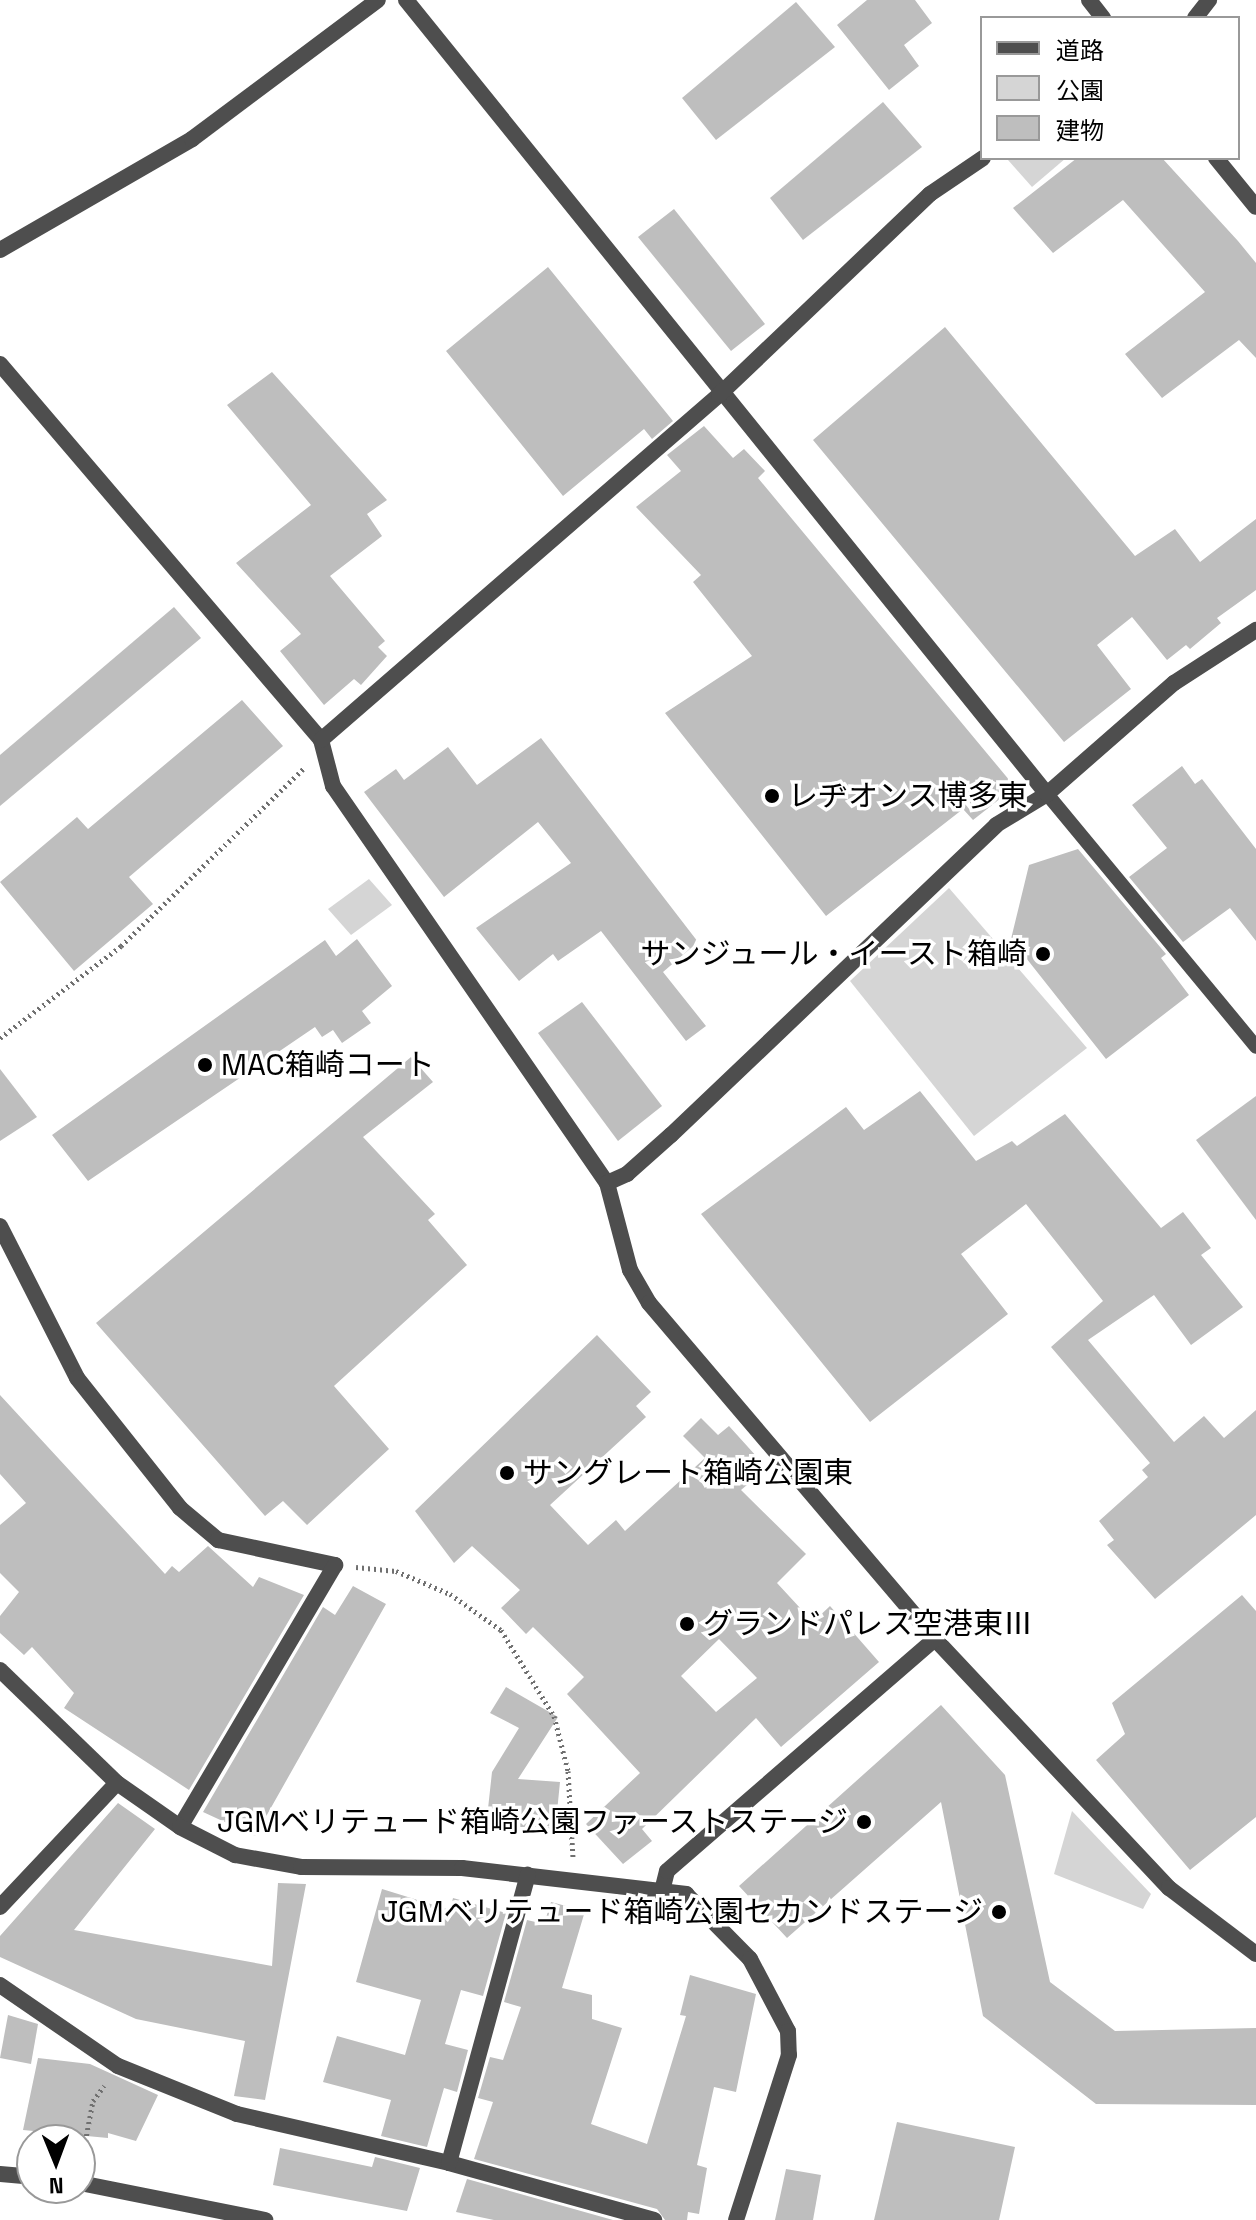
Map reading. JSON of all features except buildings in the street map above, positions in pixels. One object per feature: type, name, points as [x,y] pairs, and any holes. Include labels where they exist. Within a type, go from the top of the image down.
[{"type":"street","points":[[0,250],[192,139],[378,0]]},
{"type":"street","points":[[406,0],[719,395],[1047,794]]},
{"type":"street","points":[[1089,0],[1101,16]]},
{"type":"street","points":[[1197,16],[1209,0]]},
{"type":"street","points":[[321,740],[719,395],[930,194],[980,160]]},
{"type":"street","points":[[1218,160],[1256,207]]},
{"type":"street","points":[[0,364],[321,740],[333,786],[607,1183],[630,1270],[649,1303],[935,1639],[1169,1888],[1256,1954]]},
{"type":"street","points":[[607,1183],[627,1174],[671,1135],[996,825],[1047,794],[1174,683],[1256,630]]},
{"type":"street","points":[[0,1226],[60,1352],[105,1420],[180,1508],[218,1540],[335,1565],[180,1827]]},
{"type":"street","points":[[663,1887],[667,1871],[935,1639]]},
{"type":"street","points":[[0,1670],[117,1783],[180,1827],[235,1855],[301,1867],[528,1875],[663,1887],[686,1894],[750,1959],[788,2031],[789,2055],[736,2220]]},
{"type":"street","points":[[0,1907],[117,1783]]},
{"type":"street","points":[[449,2163],[528,1875]]},
{"type":"street","points":[[0,1985],[118,2066],[237,2114],[449,2163],[654,2220]]},
{"type":"street","points":[[96,2186],[265,2220]]},
{"type":"lane","points":[[1047,794],[1256,1047]]},
{"type":"path","points":[[0,1038],[143,925],[308,764],[321,740]]},
{"type":"path","points":[[335,1565],[396,1571],[450,1594],[501,1630],[554,1716],[568,1771],[575,1880]]},
{"type":"path","points":[[89,2124],[93,2101],[118,2066]]},
{"type":"green space","points":[[1008,160],[1064,160],[1032,187]]},
{"type":"green space","points":[[369,879],[392,905],[351,935],[328,909]]},
{"type":"green space","points":[[949,888],[1087,1048],[974,1136],[850,981]]},
{"type":"green space","points":[[1072,1811],[1151,1894],[1143,1909],[1054,1874]]},
{"type":"place","name":"レヂオンス博多東","points":[[772,796]]},
{"type":"place","name":"サンジュール・イースト箱崎","points":[[1043,954]]},
{"type":"place","name":"MAC箱崎コート","points":[[205,1065]]},
{"type":"place","name":"サングレート箱崎公園東","points":[[507,1473]]},
{"type":"place","name":"グランドパレス空港東Ⅲ","points":[[687,1624]]},
{"type":"place","name":"JGMベリテュード箱崎公園ファーストステージ","points":[[864,1822]]},
{"type":"place","name":"JGMベリテュード箱崎公園セカンドステージ","points":[[999,1912]]}]
